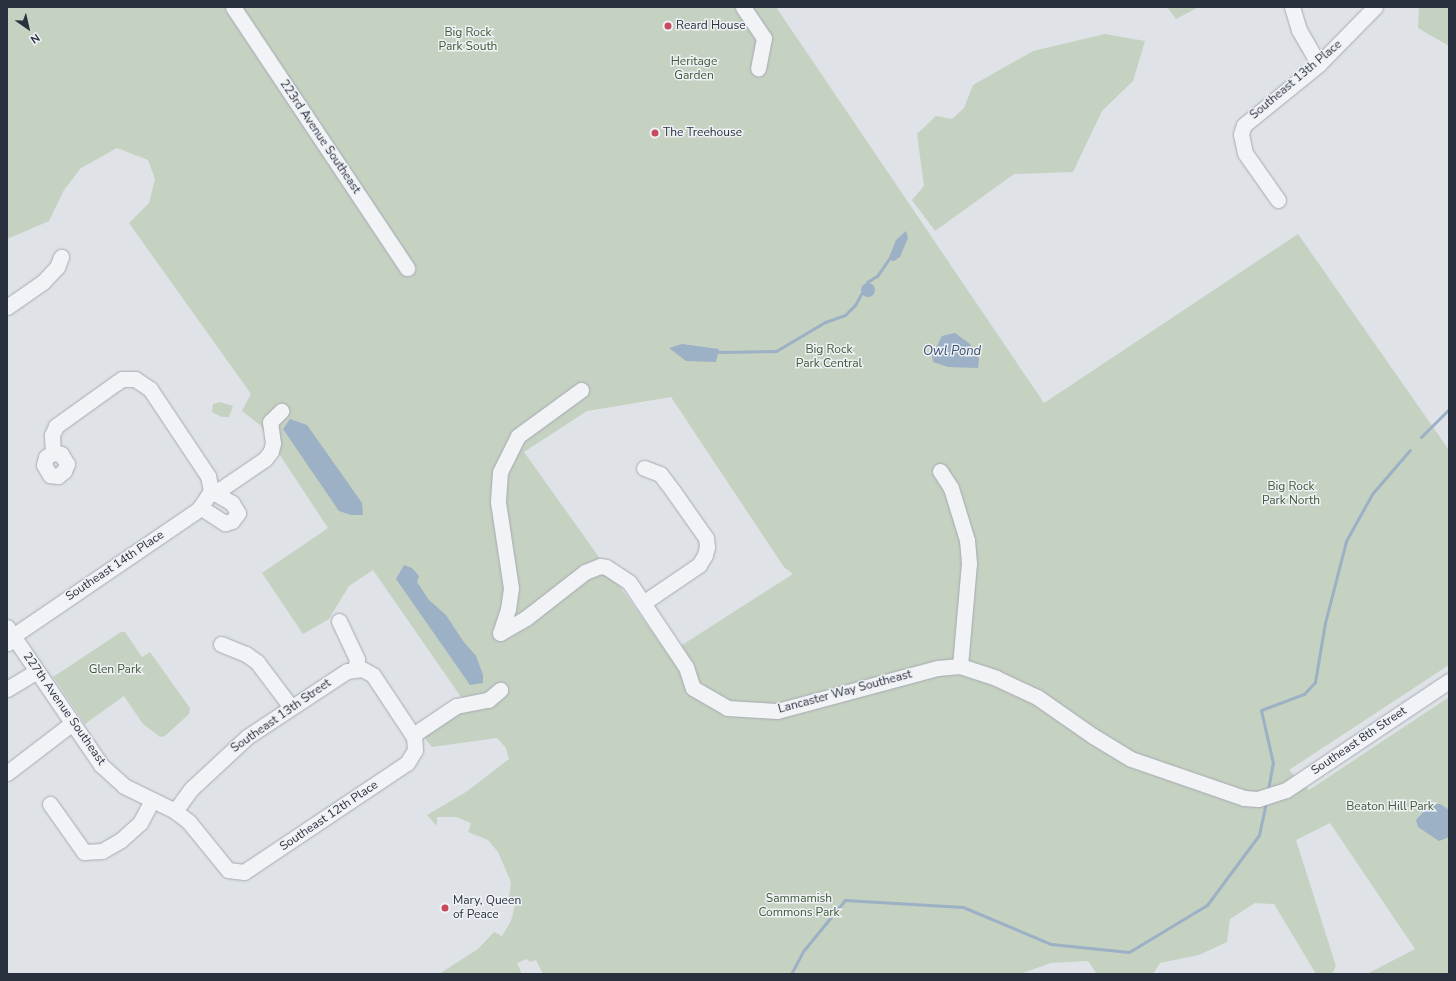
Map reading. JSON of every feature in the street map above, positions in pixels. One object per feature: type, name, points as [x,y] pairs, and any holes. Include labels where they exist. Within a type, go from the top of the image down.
[{"type":"street","name":"223rd Avenue Southeast","points":[[233,7],[407,268]]},
{"type":"street","points":[[744,7],[764,38],[758,68]]},
{"type":"street","points":[[1292,7],[1299,30],[1319,64]]},
{"type":"street","name":"Southeast 13th Place","points":[[1278,200],[1245,153],[1241,134],[1251,117],[1319,64],[1375,7]]},
{"type":"street","points":[[7,307],[43,282],[57,267],[61,257]]},
{"type":"street","points":[[53,453],[52,434],[62,419],[116,382],[129,378],[145,384],[150,389],[208,476],[211,491]]},
{"type":"street","name":"Lancaster Way Southeast","points":[[581,390],[518,436],[500,472],[498,502],[511,588],[508,609],[500,633],[526,618],[585,572],[600,566],[611,569],[621,579],[629,582],[686,667],[693,688],[727,708],[777,711],[938,668],[960,666],[996,678],[1037,697],[1093,736],[1131,759],[1244,798],[1268,798]]},
{"type":"street","points":[[211,491],[221,489],[265,459],[271,451],[273,443],[270,422],[280,411]]},
{"type":"street","points":[[643,603],[699,565],[706,551],[706,538],[674,491],[660,474],[644,468]]},
{"type":"street","points":[[940,471],[951,488],[967,540],[969,563],[960,666]]},
{"type":"street","points":[[200,507],[225,523],[232,521],[238,513],[232,502],[211,491]]},
{"type":"street","name":"Southeast 14th Place","points":[[9,635],[200,507],[211,491]]},
{"type":"street","points":[[339,620],[357,659],[358,669],[376,679],[413,734],[456,706],[488,700],[500,690]]},
{"type":"street","name":"227th Avenue Southeast","points":[[9,635],[37,671],[71,724],[112,776],[136,794],[175,811],[196,829],[222,866],[236,872]]},
{"type":"street","points":[[221,644],[246,654],[257,662],[290,707]]},
{"type":"street","name":"Southeast 13th Street","points":[[175,811],[191,789],[231,750],[290,707],[340,674],[358,669]]},
{"type":"street","points":[[7,689],[37,671]]},
{"type":"street","name":"Southeast 8th Street","points":[[1268,798],[1286,790],[1449,681]]},
{"type":"street","points":[[7,773],[71,724]]},
{"type":"street","name":"Southeast 12th Place","points":[[236,872],[250,868],[407,763],[415,750],[413,734]]},
{"type":"street","points":[[50,804],[84,852],[102,851],[121,840],[140,824],[152,800]]},
{"type":"green space","points":[[7,7],[776,7],[1044,403],[1298,234],[1449,450],[1449,665],[1289,770],[1309,790],[1449,697],[1449,974],[1367,974],[1415,949],[1330,823],[1296,840],[1336,966],[1332,974],[1316,974],[1274,904],[1255,903],[1230,919],[1227,942],[1199,955],[1160,963],[1153,974],[1097,974],[1088,961],[1051,963],[1020,974],[543,974],[536,960],[530,962],[527,959],[517,963],[522,974],[439,974],[478,949],[494,932],[502,936],[511,921],[516,901],[509,898],[511,882],[498,852],[488,840],[468,832],[471,823],[456,817],[437,817],[437,826],[427,815],[466,792],[509,759],[506,748],[497,738],[432,747],[426,740],[423,732],[457,710],[485,707],[461,697],[373,570],[349,586],[329,619],[303,634],[262,573],[328,528],[260,425],[242,411],[251,394],[129,223],[149,203],[155,179],[148,160],[117,148],[81,168],[64,190],[49,221],[7,239]],"holes":[[[671,397],[784,567],[793,574],[668,654],[524,452],[587,411]]]},
{"type":"green space","points":[[1167,7],[1199,7],[1176,19]]},
{"type":"green space","points":[[1419,7],[1449,7],[1449,46],[1418,28]]},
{"type":"green space","points":[[1105,34],[1145,41],[1133,81],[1102,111],[1073,172],[1014,174],[935,231],[912,200],[924,186],[917,134],[936,116],[952,119],[964,108],[973,85],[1033,51]]},
{"type":"green space","points":[[220,402],[233,406],[229,417],[222,417],[212,412],[213,404]]},
{"type":"green space","name":"Glen Park","points":[[121,632],[125,632],[142,657],[150,652],[190,708],[189,714],[165,736],[160,737],[143,724],[124,696],[85,724],[53,677]]},
{"type":"water","points":[[906,231],[908,238],[900,257],[894,261],[888,260],[896,240]]},
{"type":"water","points":[[865,283],[871,283],[875,287],[875,293],[871,297],[865,297],[861,293],[861,287]]},
{"type":"water","name":"Owl Pond","points":[[955,333],[970,344],[979,359],[978,368],[948,367],[933,362],[932,355],[942,336]]},
{"type":"water","points":[[682,344],[719,349],[716,362],[686,361],[669,348]]},
{"type":"water","points":[[290,419],[307,425],[362,503],[363,515],[351,515],[339,511],[283,429]]},
{"type":"water","points":[[404,565],[412,568],[419,576],[417,582],[429,600],[446,615],[463,641],[476,656],[483,675],[483,683],[470,685],[396,579]]},
{"type":"water","points":[[1431,804],[1440,804],[1449,810],[1449,837],[1439,841],[1418,827],[1416,820]]},
{"type":"waterway","points":[[867,282],[877,276],[888,260]]},
{"type":"waterway","points":[[718,352],[776,351],[825,322],[845,315],[855,305],[861,294]]},
{"type":"waterway","points":[[1421,437],[1449,409]]},
{"type":"waterway","points":[[1268,790],[1273,763],[1261,710],[1304,694],[1315,682],[1325,623],[1346,541],[1372,494],[1410,450]]},
{"type":"waterway","points":[[791,974],[804,950],[845,900],[963,907],[1051,944],[1129,952],[1207,905],[1259,835],[1265,806]]},
{"type":"place","name":"Reard House","points":[[668,26]]},
{"type":"place","name":"The Treehouse","points":[[655,133]]},
{"type":"place","name":"Mary, Queen of Peace","points":[[445,908]]},
{"type":"park label","name":"Big Rock Park South","points":[[468,40]]},
{"type":"park label","name":"Heritage Garden","points":[[694,69]]},
{"type":"park label","name":"Big Rock Park Central","points":[[829,357]]},
{"type":"park label","name":"Big Rock Park North","points":[[1291,494]]},
{"type":"park label","name":"Beaton Hill Park","points":[[1390,807]]},
{"type":"park label","name":"Sammamish Commons Park","points":[[799,906]]}]
